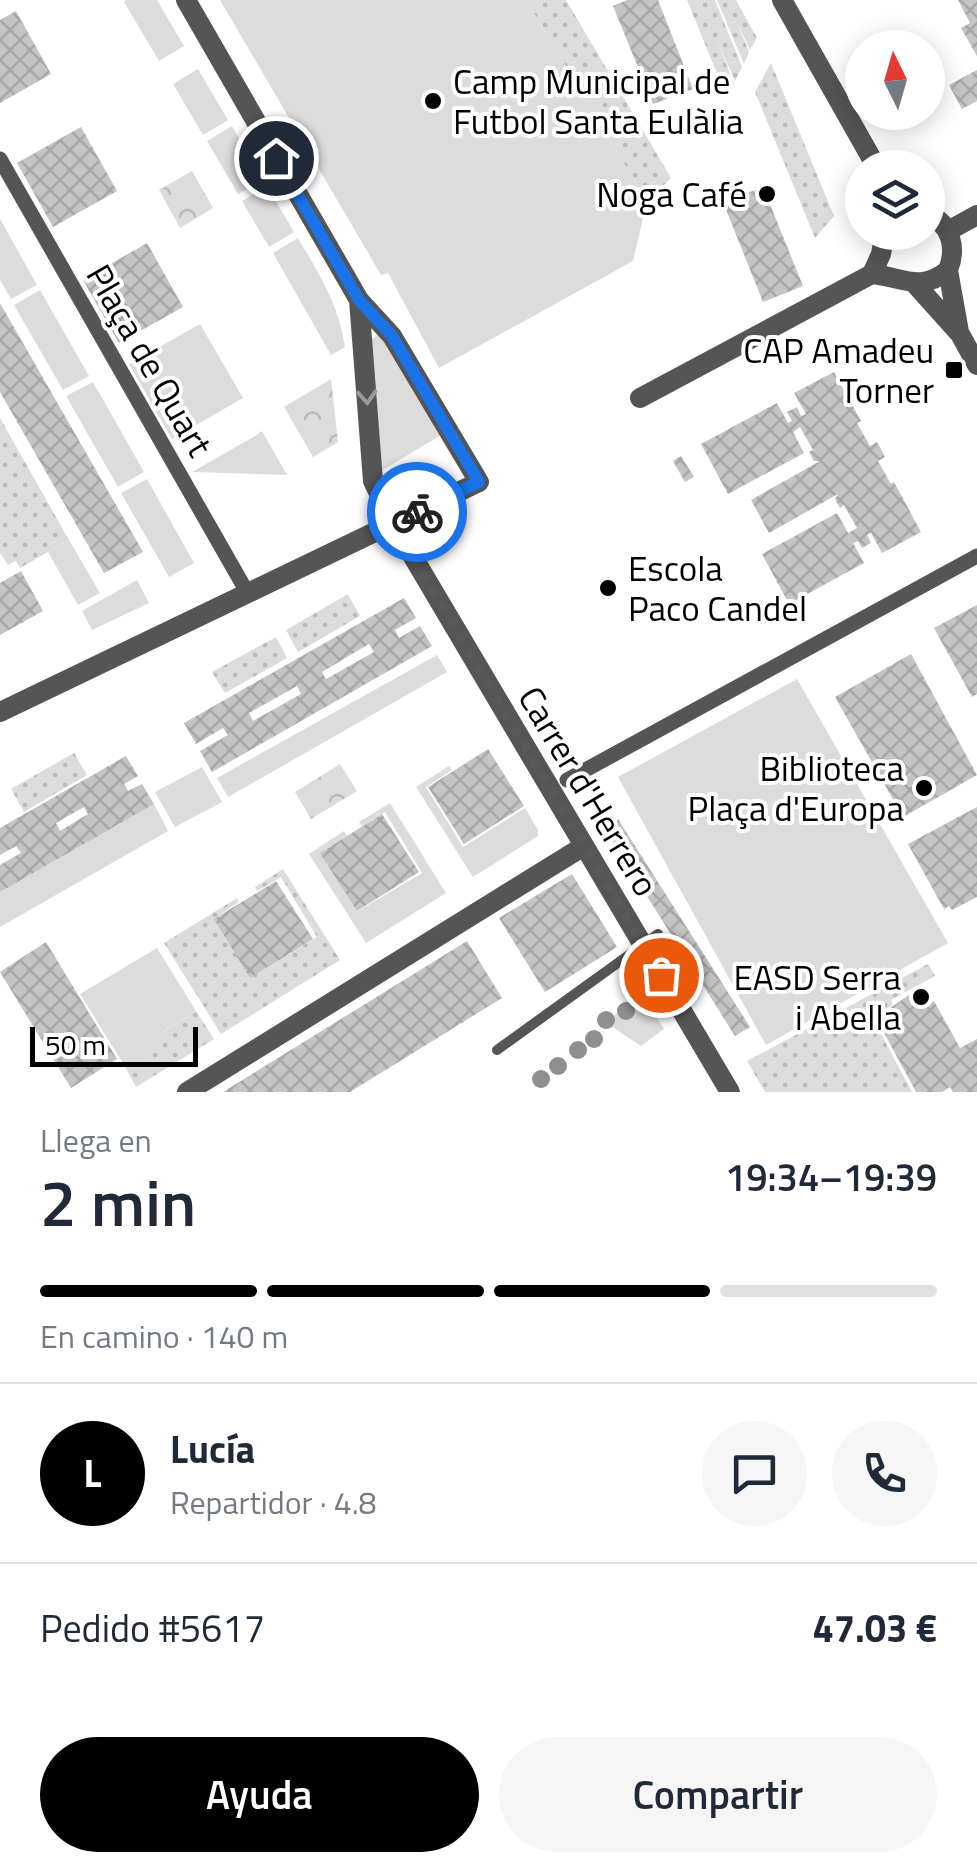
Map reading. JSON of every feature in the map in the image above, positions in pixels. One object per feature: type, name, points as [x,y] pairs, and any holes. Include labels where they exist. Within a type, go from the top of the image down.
[{"type":"street","points":[[0,712],[479,482],[392,336],[359,300],[186,0]]},
{"type":"street","points":[[782,0],[866,150]]},
{"type":"street","name":"Plaça de Quart","points":[[0,158],[247,592]]},
{"type":"street","points":[[948,232],[977,216]]},
{"type":"street","points":[[945,227],[953,245],[948,270],[960,334]]},
{"type":"street","points":[[872,274],[882,250]]},
{"type":"street","points":[[916,285],[948,270]]},
{"type":"street","points":[[640,398],[872,274],[893,276],[916,285],[960,334],[977,365]]},
{"type":"street","name":"Carrer d'Herrero","points":[[359,300],[373,482],[392,523],[584,846],[651,940],[730,1092]]},
{"type":"street","points":[[567,780],[977,556]]},
{"type":"street","points":[[187,1092],[584,846]]},
{"type":"lane","points":[[497,1050],[651,940]]},
{"type":"green space","points":[[126,0],[157,0],[184,46],[159,61]]},
{"type":"green space","name":"Camp Municipal de Futbol Santa Eulàlia","points":[[220,0],[526,0],[647,202],[633,261],[439,368],[388,273],[381,275]]},
{"type":"green space","points":[[526,0],[566,0],[671,178],[647,202]]},
{"type":"green space","points":[[687,0],[715,0],[742,67],[735,81],[717,41],[734,83],[727,98]]},
{"type":"green space","points":[[717,0],[736,0],[757,38],[750,50],[737,22],[749,52],[744,64]]},
{"type":"green space","points":[[771,63],[834,216],[815,238],[755,92]]},
{"type":"green space","points":[[198,69],[228,120],[203,135],[173,84]]},
{"type":"green space","points":[[232,126],[263,180],[238,194],[207,141]]},
{"type":"green space","points":[[192,171],[213,208],[180,228],[159,190]]},
{"type":"green space","points":[[267,186],[294,232],[269,247],[242,201]]},
{"type":"green space","points":[[0,219],[37,285],[11,299],[0,280]]},
{"type":"green space","points":[[298,238],[338,316],[345,347],[331,355],[273,253]]},
{"type":"green space","points":[[40,290],[89,376],[63,390],[14,305]]},
{"type":"green space","points":[[200,324],[243,398],[172,439],[129,364]]},
{"type":"green space","points":[[382,335],[443,434],[381,471],[370,340]]},
{"type":"green space","points":[[331,379],[338,442],[313,457],[284,407]]},
{"type":"green space","points":[[93,382],[144,472],[118,487],[66,396]]},
{"type":"green space","points":[[0,418],[69,540],[20,568],[16,561],[8,565],[0,553]]},
{"type":"green space","points":[[262,431],[287,475],[192,472],[255,436]]},
{"type":"green space","points":[[147,479],[194,563],[169,577],[121,493]]},
{"type":"green space","points":[[69,540],[100,593],[78,605],[48,552]]},
{"type":"green space","points":[[137,580],[149,603],[92,630],[82,611]]},
{"type":"green space","points":[[348,594],[360,616],[298,652],[286,630]]},
{"type":"green space","points":[[276,637],[287,658],[225,693],[212,672]]},
{"type":"green space","points":[[437,655],[447,672],[228,797],[217,778]]},
{"type":"green space","points":[[797,679],[948,943],[766,1045],[618,777]]},
{"type":"green space","points":[[74,753],[87,775],[24,812],[11,789]]},
{"type":"green space","points":[[340,764],[357,791],[311,819],[295,792]]},
{"type":"green space","points":[[449,766],[452,770],[426,787],[463,847],[525,808],[538,830],[538,836],[473,877],[416,787]]},
{"type":"green space","points":[[202,767],[222,802],[175,827],[155,792]]},
{"type":"green space","points":[[390,803],[446,893],[366,943],[309,854],[344,831],[347,836],[321,852],[358,911],[422,873],[385,812],[362,826],[359,822]]},
{"type":"green space","points":[[154,804],[168,831],[0,927],[0,892]]},
{"type":"green space","points":[[283,869],[340,960],[221,1034],[164,943],[237,898],[239,902],[215,918],[251,977],[317,937],[281,877],[257,891],[255,887]]},
{"type":"green space","points":[[157,948],[196,1011],[161,1033],[164,1040],[124,1065],[80,994]]},
{"type":"green space","points":[[928,964],[935,976],[891,1000],[893,1005],[872,1017],[912,1092],[765,1092],[747,1061]]},
{"type":"green space","points":[[643,995],[664,1029],[641,1046],[605,1022]]},
{"type":"green space","points":[[196,1011],[214,1039],[136,1087],[124,1065],[163,1040],[160,1034]]},
{"type":"building","points":[[627,0],[658,0],[693,89],[653,104],[613,6]]},
{"type":"building","points":[[958,0],[977,0],[977,56],[961,28],[970,23]]},
{"type":"building","points":[[16,11],[51,74],[0,103],[0,20]]},
{"type":"building","points":[[977,70],[977,101],[962,109],[949,85]]},
{"type":"building","points":[[81,127],[117,191],[53,227],[17,163]]},
{"type":"building","points":[[763,187],[803,286],[763,302],[723,202]]},
{"type":"building","points":[[147,243],[183,307],[119,343],[83,280]]},
{"type":"building","points":[[0,303],[143,552],[104,573],[0,392]]},
{"type":"building","points":[[834,372],[870,446],[877,442],[885,457],[878,461],[921,532],[882,553],[871,533],[867,535],[871,543],[862,548],[858,541],[853,543],[864,563],[789,604],[762,554],[837,513],[848,533],[857,528],[844,505],[840,508],[835,499],[838,494],[769,533],[751,500],[820,461],[814,461],[809,452],[813,450],[800,427],[793,432],[804,453],[728,494],[701,444],[777,403],[788,423],[792,421],[787,412],[797,407],[801,416],[806,414],[794,393]]},
{"type":"building","points":[[681,456],[694,477],[685,482],[673,461]]},
{"type":"building","points":[[21,571],[43,611],[0,635],[0,583]]},
{"type":"building","points":[[404,598],[416,618],[395,630],[399,638],[420,626],[432,646],[212,772],[200,751],[228,735],[223,728],[196,744],[184,723]],"holes":[[[369,644],[374,652],[326,679],[322,672]],[[297,686],[301,694],[253,721],[249,713]]]},
{"type":"building","points":[[977,605],[977,694],[972,697],[934,628]]},
{"type":"building","points":[[911,654],[977,775],[903,817],[835,697]]},
{"type":"building","points":[[488,749],[524,806],[464,844],[428,787]]},
{"type":"building","points":[[126,756],[138,776],[124,784],[128,791],[142,784],[154,804],[0,892],[0,865],[21,853],[16,846],[0,855],[0,828]],"holes":[[[84,807],[88,814],[60,831],[56,823]]]},
{"type":"building","points":[[977,807],[977,897],[952,910],[949,906],[944,909],[908,844]]},
{"type":"building","points":[[382,814],[419,872],[357,911],[320,853]]},
{"type":"building","points":[[618,819],[750,1027],[735,1036],[604,828]]},
{"type":"building","points":[[572,874],[617,947],[545,992],[499,918]]},
{"type":"building","points":[[276,881],[313,939],[250,978],[214,919]]},
{"type":"building","points":[[467,941],[502,998],[350,1092],[223,1092]]},
{"type":"building","points":[[46,942],[117,1059],[71,1088],[0,972]]},
{"type":"building","points":[[913,992],[921,1008],[934,1001],[960,1048],[977,1039],[977,1092],[953,1092],[950,1087],[942,1092],[916,1092],[876,1018]]},
{"type":"way so far","points":[[417,512],[392,523],[661,975]]},
{"type":"place","name":"Camp Municipal de Futbol Santa Eulàlia","points":[[433,101]]},
{"type":"place","name":"Noga Café","points":[[767,194]]},
{"type":"place","name":"CAP Amadeu Torner","points":[[954,370]]},
{"type":"place","name":"Escola Paco Candel","points":[[608,588]]},
{"type":"place","name":"Biblioteca Plaça d'Europa","points":[[924,788]]},
{"type":"place","name":"EASD Serra i Abella","points":[[921,997]]},
{"type":"route","points":[[276,158],[359,300],[392,336],[479,482],[417,512]]}]
